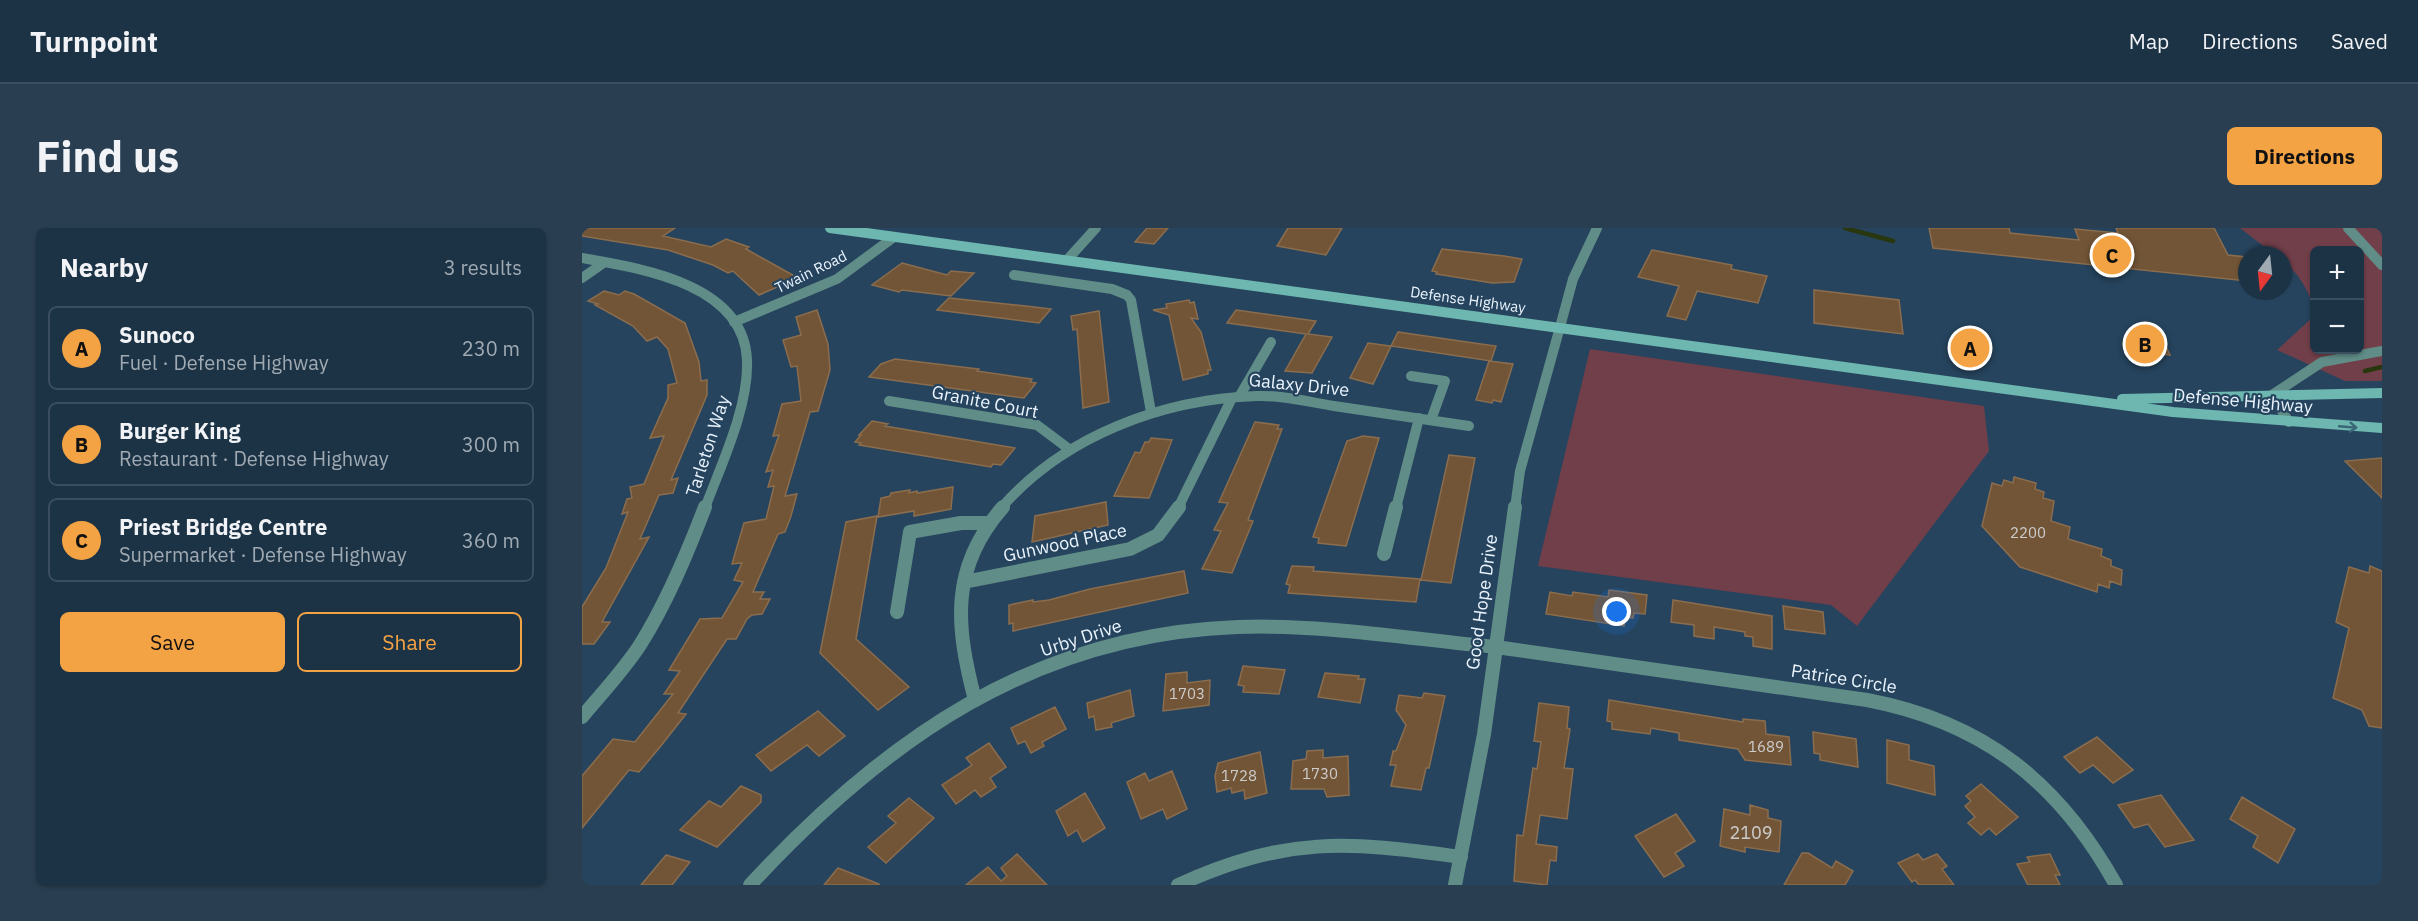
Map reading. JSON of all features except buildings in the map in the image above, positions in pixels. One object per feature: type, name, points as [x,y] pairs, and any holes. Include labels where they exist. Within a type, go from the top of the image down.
[{"type":"main road","name":"Defense Highway","points":[[830,228],[2102,400],[2173,412],[2382,428]]},
{"type":"main road","name":"Defense Highway","points":[[2102,400],[2162,396],[2382,393]]},
{"type":"street","points":[[1067,260],[1096,228]]},
{"type":"street","name":"Good Hope Drive","points":[[1455,885],[1484,735],[1520,471],[1573,279],[1598,228]]},
{"type":"street","points":[[2348,228],[2382,265]]},
{"type":"street","name":"Twain Road","points":[[734,322],[837,279],[894,237]]},
{"type":"street","name":"Tarleton Way","points":[[582,258],[651,271],[680,281],[719,305],[734,322],[744,341],[747,359],[744,387],[694,543],[674,587],[645,637],[582,717]]},
{"type":"street","points":[[582,278],[605,262]]},
{"type":"street","points":[[1014,275],[1112,289],[1127,295],[1131,300],[1151,412]]},
{"type":"street","name":"Gunwood Place","points":[[964,582],[1130,549],[1158,536],[1174,516],[1235,398],[1271,342]]},
{"type":"street","points":[[2289,422],[2272,395],[2322,362],[2382,351]]},
{"type":"street","points":[[1384,554],[1425,419],[1445,381],[1411,376]]},
{"type":"street","name":"Galaxy Drive","points":[[975,700],[960,637],[959,614],[964,582],[988,523],[1026,483],[1069,449],[1100,432],[1151,412],[1205,400],[1235,398],[1283,398],[1468,426]]},
{"type":"street","name":"Granite Court","points":[[889,401],[1037,425],[1069,449]]},
{"type":"street","points":[[897,612],[910,532],[961,523],[988,523]]},
{"type":"street","name":"Urby Drive","points":[[750,885],[823,810],[873,766],[975,700],[1043,669],[1089,652],[1135,639],[1183,631],[1236,627],[1292,629],[1496,647]]},
{"type":"street","name":"Patrice Circle","points":[[1496,647],[1867,699],[1913,709],[1950,724],[1990,745],[2028,774],[2067,811],[2102,857],[2116,885]]},
{"type":"street","points":[[1178,885],[1200,874],[1290,848],[1330,844],[1376,845],[1461,857]]},
{"type":"shaded area","points":[[2240,228],[2382,228],[2382,381],[2345,381],[2277,350],[2310,320],[2310,354],[2364,354],[2364,246],[2310,246],[2310,299],[2304,285],[2292,270],[2292,246],[2263,246]]},
{"type":"shaded area","points":[[1590,349],[1984,406],[1989,451],[1857,626],[1831,605],[1538,566]]},
{"type":"waterway","points":[[1845,228],[1893,241]]},
{"type":"waterway","points":[[2365,371],[2382,367]]},
{"type":"place","name":"Priest Bridge Centre","points":[[2112,255]]},
{"type":"place","name":"Burger King","points":[[2145,344]]},
{"type":"place","name":"Sunoco","points":[[1970,348]]}]
